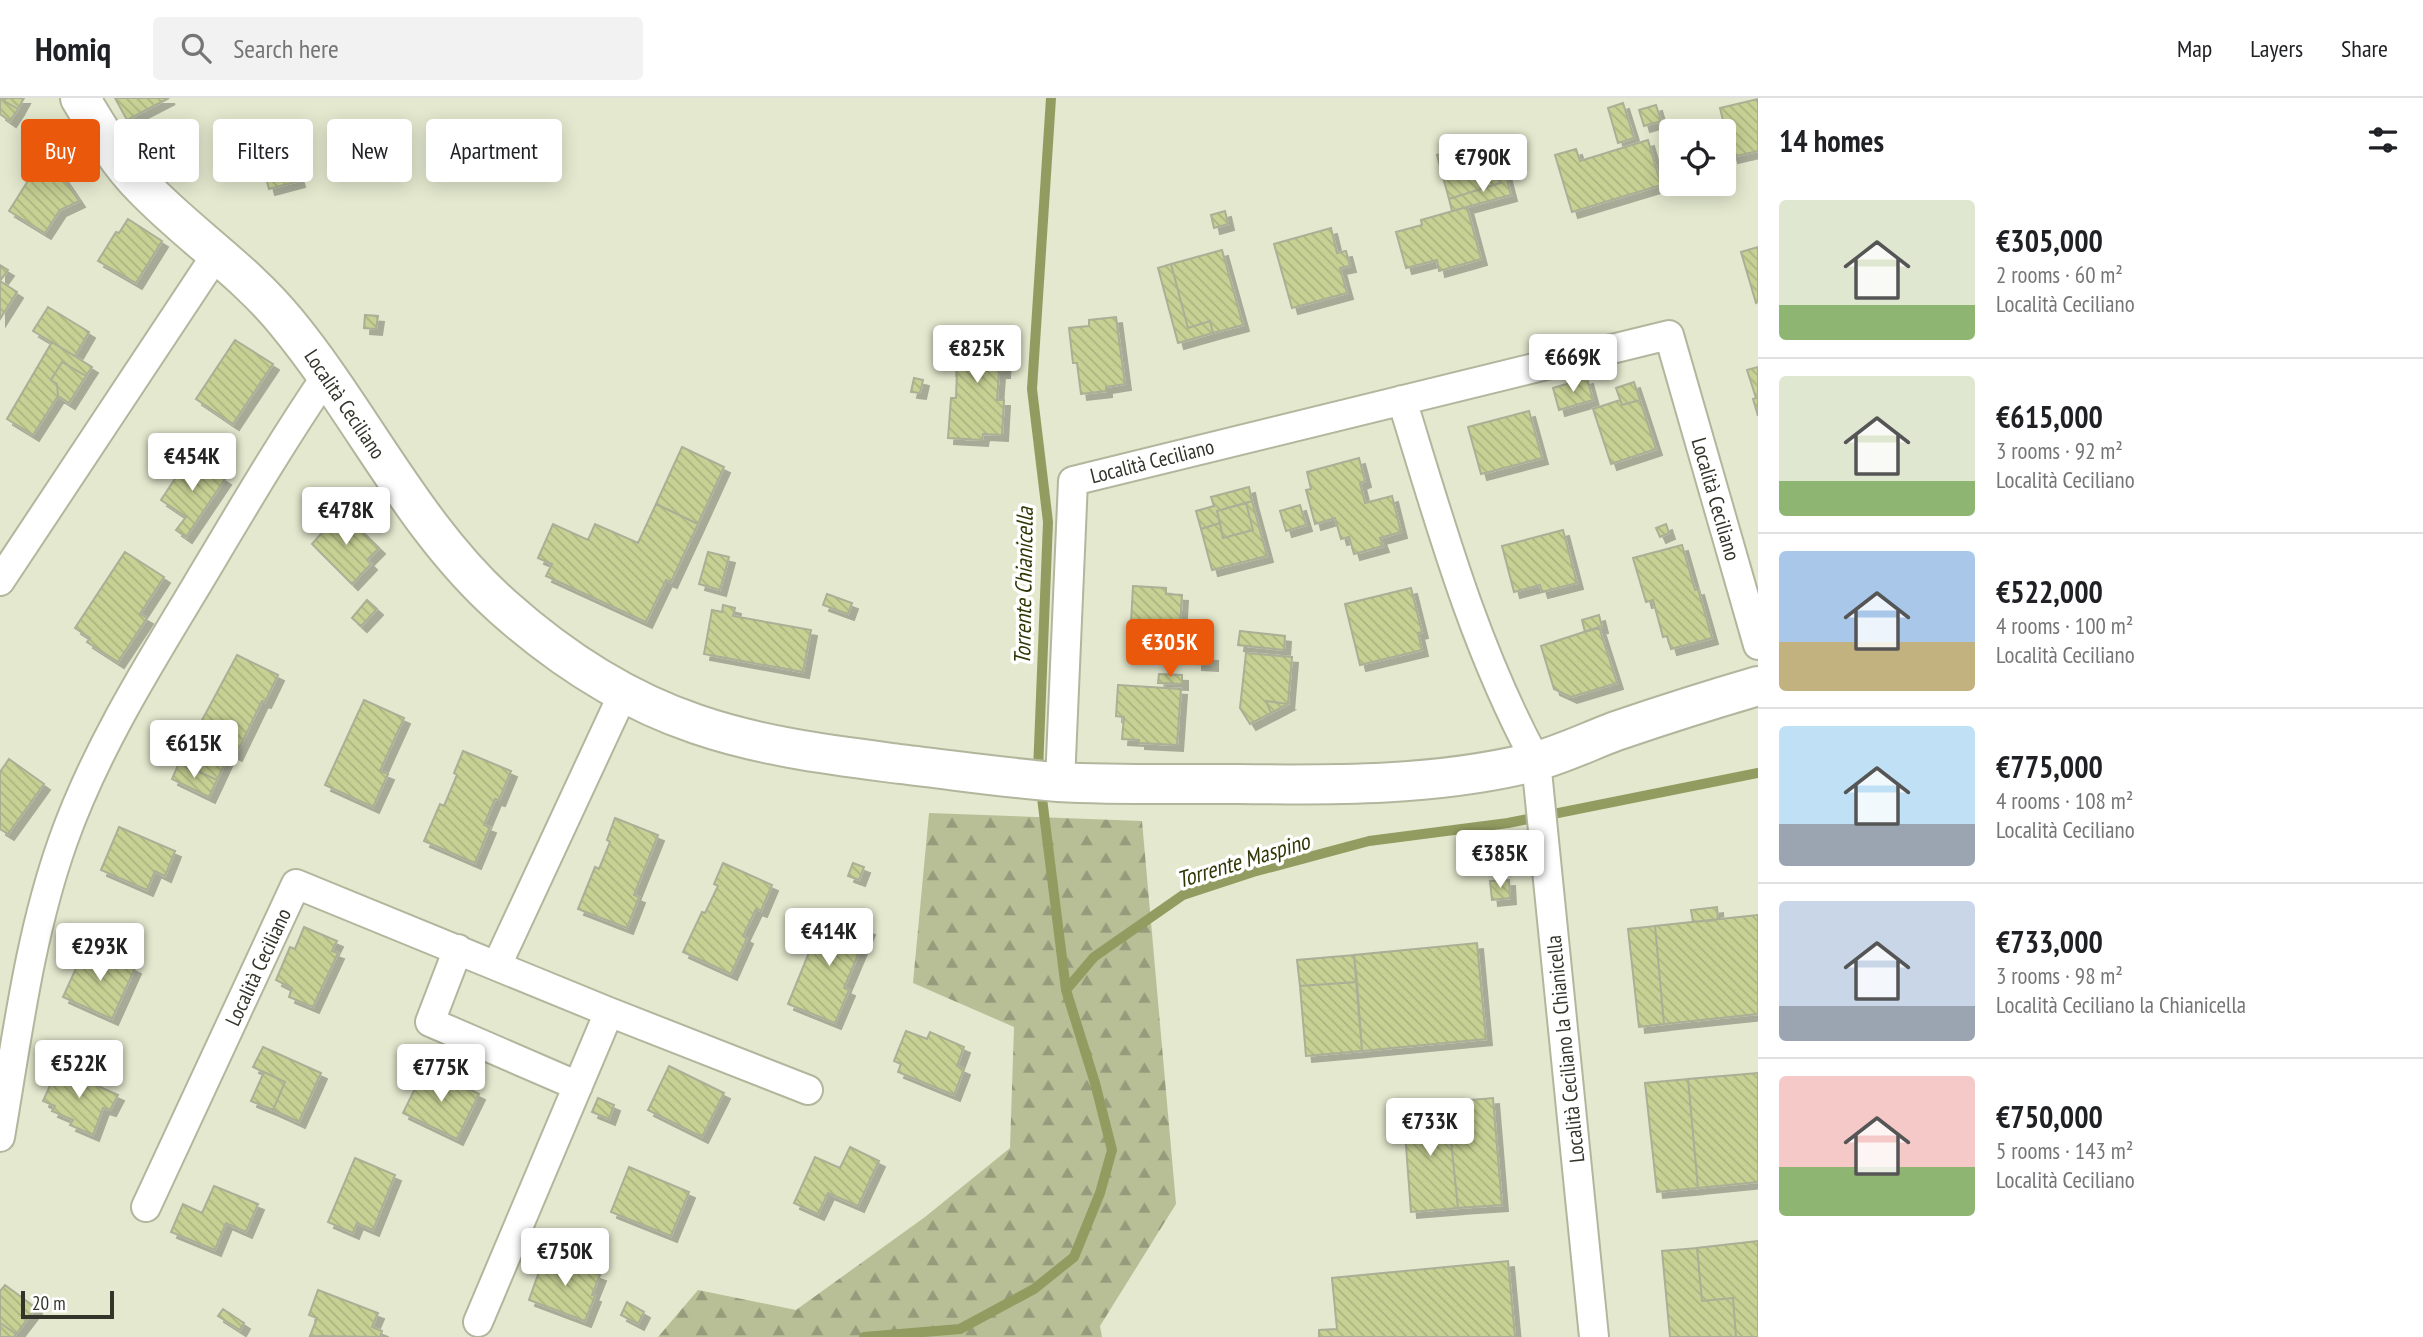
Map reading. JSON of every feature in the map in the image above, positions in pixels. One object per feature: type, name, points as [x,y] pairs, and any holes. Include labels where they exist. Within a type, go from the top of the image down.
[{"type":"street","name":"Località Ceciliano","points":[[80,98],[127,169],[157,201],[282,316],[327,375],[372,446],[460,561],[501,606],[623,694],[692,723],[783,747],[828,755],[1060,782],[1390,783],[1535,761],[1668,714],[1758,686]]},
{"type":"street","points":[[0,581],[216,255]]},
{"type":"street","name":"Località Ceciliano","points":[[1060,782],[1073,481],[1669,335],[1758,645]]},
{"type":"street","points":[[0,1137],[39,921],[61,848],[85,787],[139,681],[295,421],[327,375]]},
{"type":"street","points":[[1402,400],[1473,622],[1516,726],[1535,761]]},
{"type":"street","points":[[497,965],[623,694]]},
{"type":"street","name":"Località Ceciliano la Chianicella","points":[[1535,761],[1594,1337]]},
{"type":"street","name":"Località Ceciliano","points":[[146,1207],[296,884],[808,1090]]},
{"type":"street","points":[[458,949],[430,1022],[578,1086]]},
{"type":"street","points":[[478,1322],[609,1012]]},
{"type":"green space","points":[[929,813],[1142,821],[1176,1204],[1100,1326],[1102,1337],[658,1337],[698,1290],[796,1310],[925,1217],[1010,1148],[1014,1027],[913,983]]},
{"type":"building","points":[[0,98],[6,98],[4,101],[18,109],[10,121],[0,114]]},
{"type":"building","points":[[6,98],[24,98],[18,109],[4,101]]},
{"type":"building","points":[[115,98],[169,98],[129,119]]},
{"type":"building","points":[[1758,99],[1758,151],[1736,156],[1736,119],[1723,119],[1720,108]]},
{"type":"building","points":[[1623,103],[1634,138],[1618,143],[1608,108]]},
{"type":"building","points":[[1656,105],[1660,119],[1644,126],[1639,110]]},
{"type":"building","points":[[1648,140],[1659,186],[1572,212],[1555,155],[1576,149],[1580,161]]},
{"type":"building","points":[[1488,141],[1500,183],[1449,199],[1437,155]]},
{"type":"building","points":[[1504,168],[1511,195],[1452,211],[1449,199],[1500,183],[1496,170]]},
{"type":"building","points":[[27,182],[66,182],[79,201],[60,210],[45,233],[9,211]]},
{"type":"building","points":[[267,182],[295,182],[269,189]]},
{"type":"building","points":[[1467,207],[1481,259],[1439,271],[1437,260],[1406,268],[1396,232],[1422,225],[1421,220]]},
{"type":"building","points":[[1225,211],[1228,224],[1214,228],[1211,215]]},
{"type":"building","points":[[128,219],[162,241],[136,283],[98,261],[116,232],[119,233]]},
{"type":"building","points":[[1331,228],[1337,253],[1346,251],[1350,266],[1340,268],[1347,293],[1292,308],[1274,244]]},
{"type":"building","points":[[1758,247],[1758,302],[1756,303],[1741,252]]},
{"type":"building","points":[[1222,250],[1243,325],[1213,333],[1210,321],[1188,328],[1171,264]]},
{"type":"building","points":[[1171,264],[1188,328],[1210,321],[1213,333],[1178,343],[1158,268]]},
{"type":"building","points":[[0,265],[8,270],[0,281]]},
{"type":"building","points":[[0,281],[17,292],[0,319]]},
{"type":"building","points":[[48,307],[89,332],[75,356],[33,331]]},
{"type":"building","points":[[365,315],[378,316],[376,329],[364,328]]},
{"type":"building","points":[[1116,317],[1125,384],[1106,387],[1106,391],[1081,394],[1077,363],[1073,363],[1069,328],[1089,326],[1089,320]]},
{"type":"building","points":[[970,330],[1006,332],[1004,372],[999,372],[997,400],[1004,400],[1002,435],[983,434],[982,440],[948,438],[951,398],[956,398],[957,370],[950,370],[952,335],[970,336]]},
{"type":"building","points":[[235,340],[273,364],[233,424],[196,399]]},
{"type":"building","points":[[52,342],[92,367],[86,376],[62,362],[51,380],[57,384],[58,396],[33,435],[7,419]]},
{"type":"building","points":[[62,362],[86,376],[69,403],[58,396],[57,384],[51,380]]},
{"type":"building","points":[[1758,367],[1758,416],[1753,399],[1756,398],[1747,370]]},
{"type":"building","points":[[914,378],[923,380],[920,393],[911,392]]},
{"type":"building","points":[[1587,378],[1593,400],[1559,410],[1553,388]]},
{"type":"building","points":[[1634,382],[1640,400],[1622,405],[1616,388]]},
{"type":"building","points":[[1620,400],[1622,405],[1640,400],[1656,449],[1611,464],[1593,409]]},
{"type":"building","points":[[1529,411],[1542,458],[1481,474],[1468,427]]},
{"type":"building","points":[[204,435],[229,450],[221,465],[203,455],[207,449],[198,444]]},
{"type":"building","points":[[682,447],[724,467],[698,524],[656,504]]},
{"type":"building","points":[[190,456],[225,479],[186,537],[176,530],[186,517],[161,500]]},
{"type":"building","points":[[1359,458],[1365,481],[1360,483],[1365,503],[1392,496],[1401,532],[1380,538],[1383,546],[1354,554],[1349,537],[1341,539],[1335,518],[1315,524],[1306,490],[1311,489],[1307,472]]},
{"type":"building","points":[[1249,487],[1252,501],[1217,511],[1220,523],[1201,529],[1196,511],[1214,506],[1211,497]]},
{"type":"building","points":[[1252,501],[1267,556],[1212,570],[1201,529],[1220,523],[1223,538],[1253,530],[1246,503]]},
{"type":"building","points":[[1246,503],[1253,530],[1223,538],[1217,511]]},
{"type":"building","points":[[656,504],[698,524],[671,582],[666,580],[646,622],[546,576],[552,564],[538,558],[553,524],[588,540],[595,524],[638,543]]},
{"type":"building","points":[[1300,505],[1306,525],[1286,531],[1280,511]]},
{"type":"building","points":[[341,511],[379,548],[367,560],[371,564],[352,584],[312,544]]},
{"type":"building","points":[[1666,524],[1669,533],[1660,537],[1656,528]]},
{"type":"building","points":[[1563,530],[1577,583],[1542,592],[1540,585],[1514,592],[1502,546]]},
{"type":"building","points":[[1682,545],[1712,638],[1671,649],[1667,636],[1663,637],[1653,600],[1646,602],[1633,558]]},
{"type":"building","points":[[125,552],[164,577],[140,614],[147,618],[118,662],[87,642],[90,638],[75,628]]},
{"type":"building","points":[[708,552],[729,557],[720,590],[699,584]]},
{"type":"building","points":[[1133,586],[1166,588],[1166,594],[1182,595],[1179,644],[1130,641]]},
{"type":"building","points":[[1411,588],[1422,632],[1418,633],[1422,650],[1360,665],[1345,604]]},
{"type":"building","points":[[827,594],[852,603],[848,614],[823,605]]},
{"type":"building","points":[[367,600],[377,609],[361,626],[352,618]]},
{"type":"building","points":[[723,605],[735,608],[733,616],[811,630],[803,672],[704,654],[712,610],[722,612]]},
{"type":"building","points":[[1599,615],[1602,627],[1585,632],[1582,620]]},
{"type":"building","points":[[1599,627],[1617,683],[1571,697],[1554,689],[1541,646]]},
{"type":"building","points":[[1240,631],[1285,636],[1284,650],[1238,645]]},
{"type":"building","points":[[1246,653],[1292,657],[1288,704],[1266,701],[1271,713],[1250,724],[1240,708]]},
{"type":"building","points":[[1196,654],[1212,655],[1212,665],[1196,664]]},
{"type":"building","points":[[237,655],[278,675],[236,755],[230,752],[217,780],[179,763]]},
{"type":"building","points":[[1159,674],[1182,675],[1182,684],[1158,683]]},
{"type":"building","points":[[1118,685],[1181,689],[1177,745],[1139,743],[1139,740],[1122,739],[1124,717],[1116,716]]},
{"type":"building","points":[[364,700],[404,718],[380,771],[388,774],[373,807],[325,785]]},
{"type":"building","points":[[1266,701],[1288,704],[1271,713]]},
{"type":"building","points":[[463,751],[511,771],[499,800],[495,799],[484,825],[490,827],[475,863],[424,841],[440,804],[444,806],[457,775],[454,773]]},
{"type":"building","points":[[9,759],[44,784],[8,834],[0,829],[0,772]]},
{"type":"building","points":[[179,763],[217,780],[209,797],[172,779]]},
{"type":"building","points":[[615,818],[658,835],[634,895],[639,897],[627,928],[578,909],[595,867],[599,869],[610,842],[607,840]]},
{"type":"building","points":[[119,827],[175,851],[165,876],[155,871],[147,890],[101,870]]},
{"type":"building","points":[[723,863],[772,885],[761,911],[756,909],[743,936],[747,938],[731,974],[683,952],[718,886],[714,884]]},
{"type":"building","points":[[853,863],[864,867],[859,880],[848,876]]},
{"type":"building","points":[[1509,880],[1510,898],[1492,900],[1490,881]]},
{"type":"building","points":[[1717,907],[1718,920],[1693,922],[1691,910]]},
{"type":"building","points":[[826,911],[869,929],[844,988],[849,990],[835,1023],[788,1004]]},
{"type":"building","points":[[1758,915],[1758,1014],[1664,1024],[1655,926]]},
{"type":"building","points":[[1655,926],[1664,1024],[1639,1027],[1628,929]]},
{"type":"building","points":[[304,927],[337,941],[332,951],[338,953],[313,1007],[289,997],[292,988],[276,980],[290,947],[295,949]]},
{"type":"building","points":[[1477,943],[1486,1039],[1362,1051],[1354,955]]},
{"type":"building","points":[[91,948],[135,968],[112,1019],[63,997],[77,966],[82,968]]},
{"type":"building","points":[[1354,955],[1357,982],[1300,986],[1297,960]]},
{"type":"building","points":[[1357,982],[1362,1051],[1306,1056],[1300,986]]},
{"type":"building","points":[[906,1031],[927,1039],[930,1032],[964,1047],[957,1066],[964,1069],[954,1095],[898,1072],[901,1064],[894,1061]]},
{"type":"building","points":[[263,1047],[321,1073],[299,1122],[273,1110],[285,1082],[253,1067]]},
{"type":"building","points":[[669,1066],[724,1093],[702,1137],[648,1110]]},
{"type":"building","points":[[58,1068],[118,1095],[110,1110],[103,1108],[93,1135],[70,1125],[73,1120],[52,1111],[55,1106],[43,1101]]},
{"type":"building","points":[[425,1068],[479,1094],[457,1139],[403,1113]]},
{"type":"building","points":[[264,1072],[285,1082],[273,1110],[251,1101]]},
{"type":"building","points":[[1758,1073],[1758,1182],[1698,1188],[1688,1079]]},
{"type":"building","points":[[1688,1079],[1698,1188],[1657,1192],[1645,1083]]},
{"type":"building","points":[[598,1098],[614,1105],[609,1119],[592,1112]]},
{"type":"building","points":[[1493,1098],[1502,1205],[1458,1208],[1447,1102]]},
{"type":"building","points":[[1447,1102],[1458,1208],[1411,1212],[1403,1106]]},
{"type":"building","points":[[850,1147],[879,1161],[858,1206],[828,1193],[818,1214],[794,1203],[815,1157],[840,1168]]},
{"type":"building","points":[[355,1158],[395,1175],[373,1230],[357,1223],[353,1233],[328,1222]]},
{"type":"building","points":[[629,1167],[689,1192],[671,1236],[611,1212]]},
{"type":"building","points":[[214,1186],[258,1204],[246,1232],[226,1223],[215,1250],[171,1232],[183,1204],[202,1213]]},
{"type":"building","points":[[1758,1241],[1758,1337],[1736,1337],[1733,1298],[1702,1301],[1697,1248]]},
{"type":"building","points":[[1697,1248],[1702,1301],[1733,1298],[1736,1337],[1670,1337],[1662,1251]]},
{"type":"building","points":[[545,1255],[600,1275],[585,1321],[529,1300]]},
{"type":"building","points":[[1508,1261],[1515,1337],[1319,1337],[1319,1330],[1337,1329],[1332,1278]]},
{"type":"building","points":[[5,1285],[36,1308],[16,1334],[0,1323],[0,1291]]},
{"type":"building","points":[[318,1290],[378,1313],[372,1327],[382,1331],[380,1337],[310,1336],[317,1318],[309,1315]]},
{"type":"building","points":[[627,1302],[644,1312],[638,1324],[621,1315]]},
{"type":"building","points":[[223,1309],[244,1323],[240,1330],[218,1316]]},
{"type":"building","points":[[0,1323],[16,1334],[14,1337],[0,1337]]},
{"type":"waterway","name":"Torrente Chianicella","points":[[1038,771],[1048,522],[1032,389],[1051,98]]},
{"type":"waterway","name":"Torrente Maspino","points":[[1066,990],[1094,957],[1183,895],[1253,872],[1369,841],[1508,823],[1758,773]]},
{"type":"waterway","name":"Torrente Maspino","points":[[864,1337],[960,1329],[1034,1289],[1074,1257],[1100,1193],[1112,1150],[1095,1083],[1066,990],[1041,790]]}]
